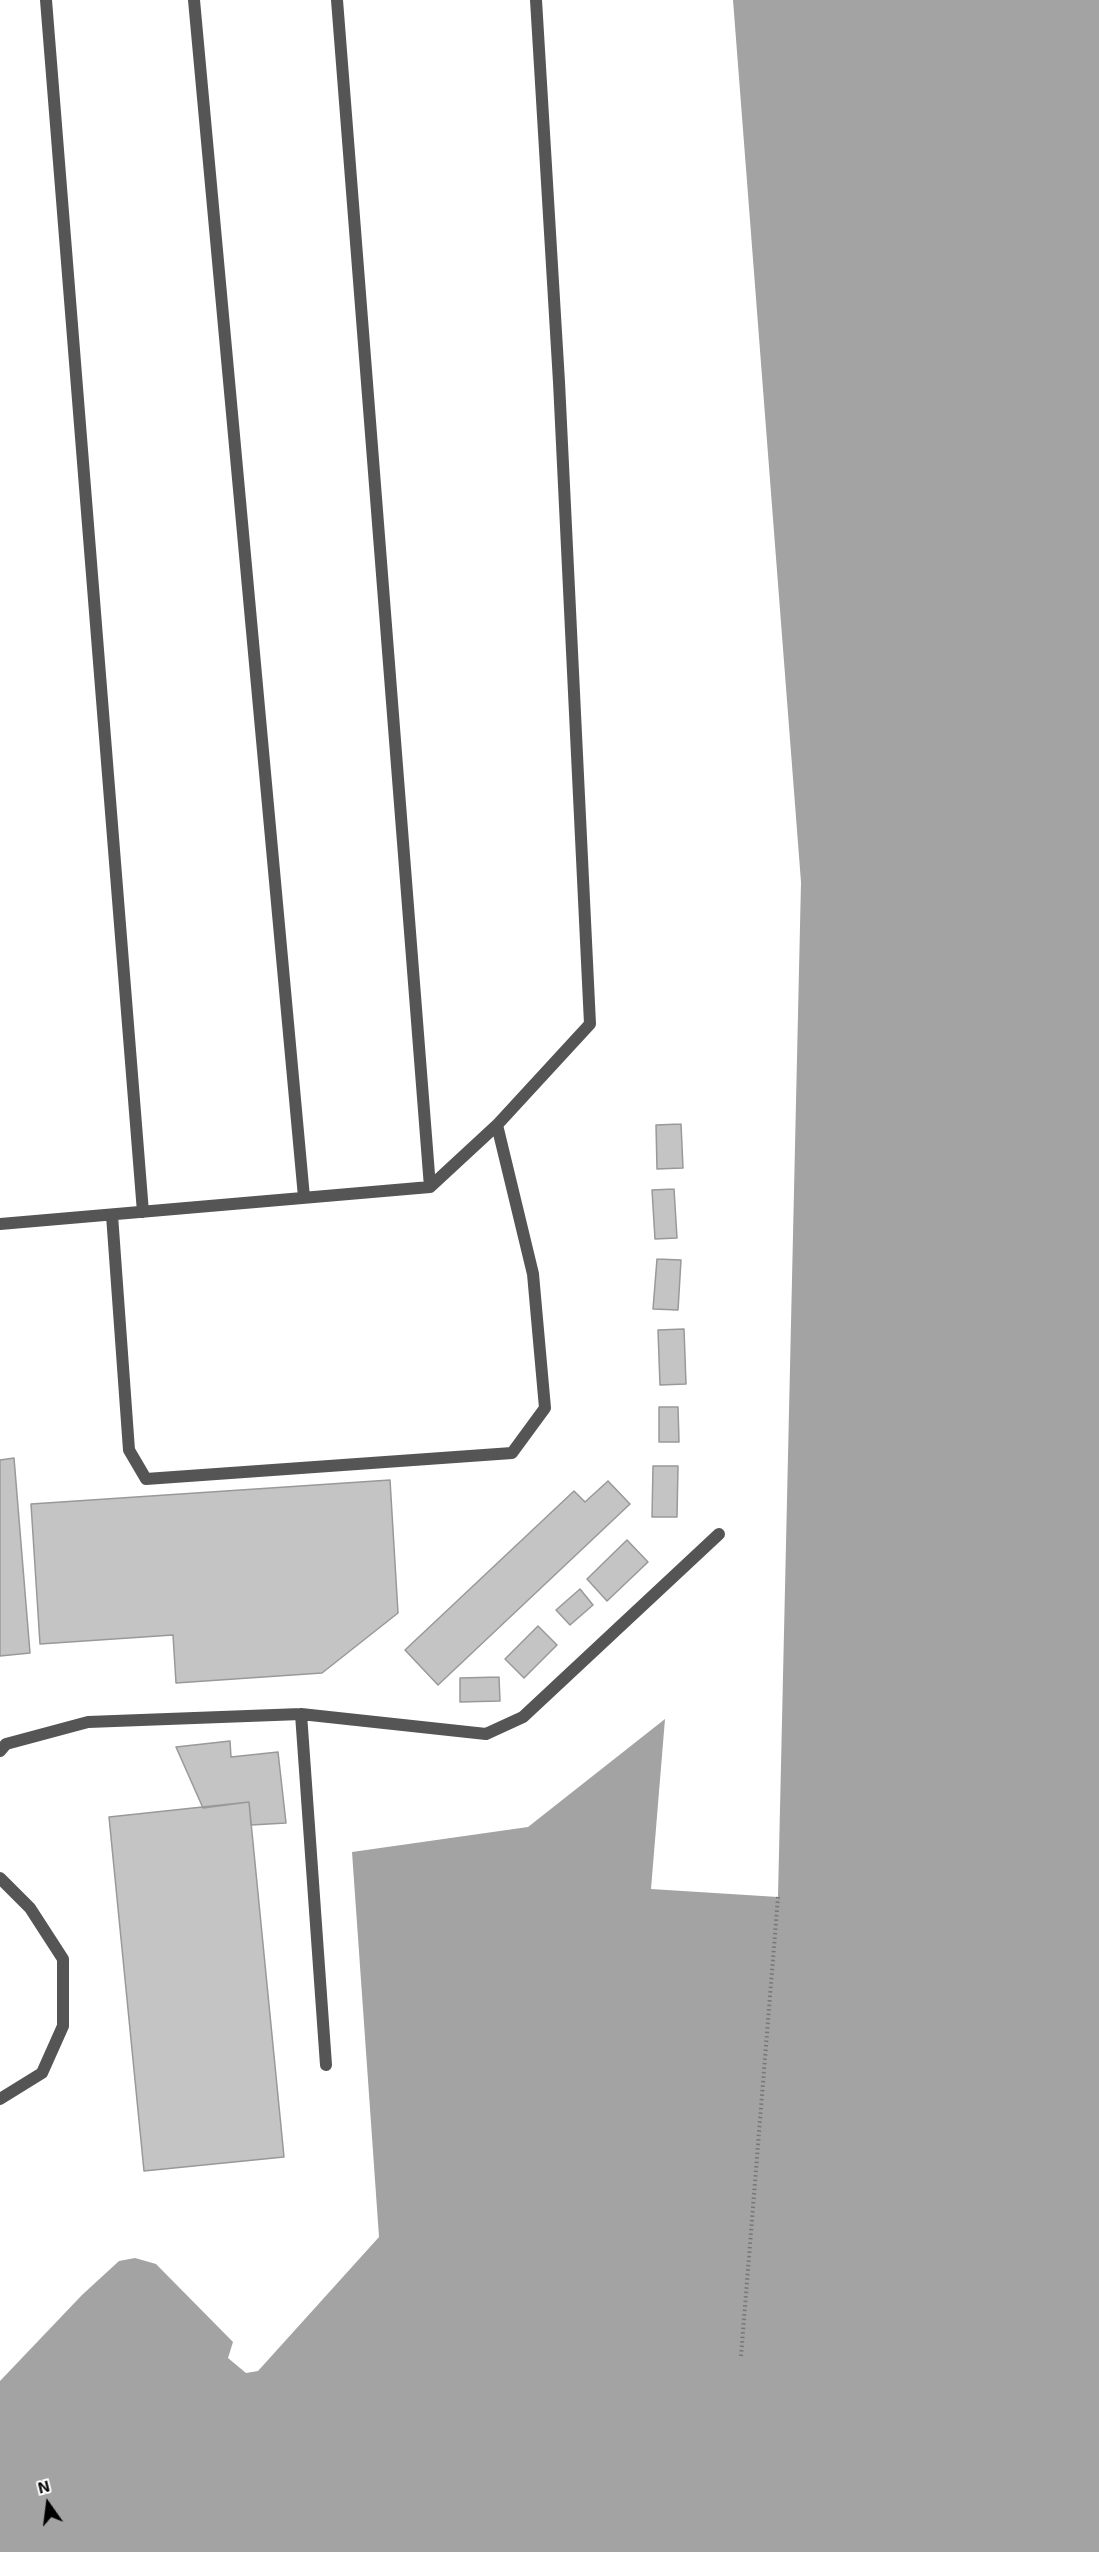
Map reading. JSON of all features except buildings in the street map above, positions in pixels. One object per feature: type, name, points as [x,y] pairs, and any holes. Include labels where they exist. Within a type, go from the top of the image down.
[{"type":"lane","points":[[46,0],[143,1212]]},
{"type":"lane","points":[[194,0],[304,1197]]},
{"type":"lane","points":[[337,0],[430,1187]]},
{"type":"lane","points":[[0,1224],[430,1187],[497,1125],[590,1024],[559,382],[536,0]]},
{"type":"lane","points":[[112,1215],[129,1450],[146,1479],[512,1453],[544,1408],[533,1274],[497,1125]]},
{"type":"lane","points":[[0,1751],[6,1743],[88,1722],[301,1714],[486,1734],[524,1717],[719,1534]]},
{"type":"lane","points":[[301,1714],[326,2065]]},
{"type":"lane","points":[[0,1878],[30,1908],[63,1959],[63,2026],[42,2073],[0,2099]]},
{"type":"path","points":[[741,2356],[778,1897]]},
{"type":"shaded area","points":[[733,0],[1099,0],[1099,2552],[0,2552],[0,2381],[82,2295],[119,2261],[135,2258],[156,2264],[233,2342],[228,2358],[246,2373],[258,2371],[379,2237],[352,1852],[528,1827],[665,1719],[651,1889],[778,1897],[801,882]]}]
